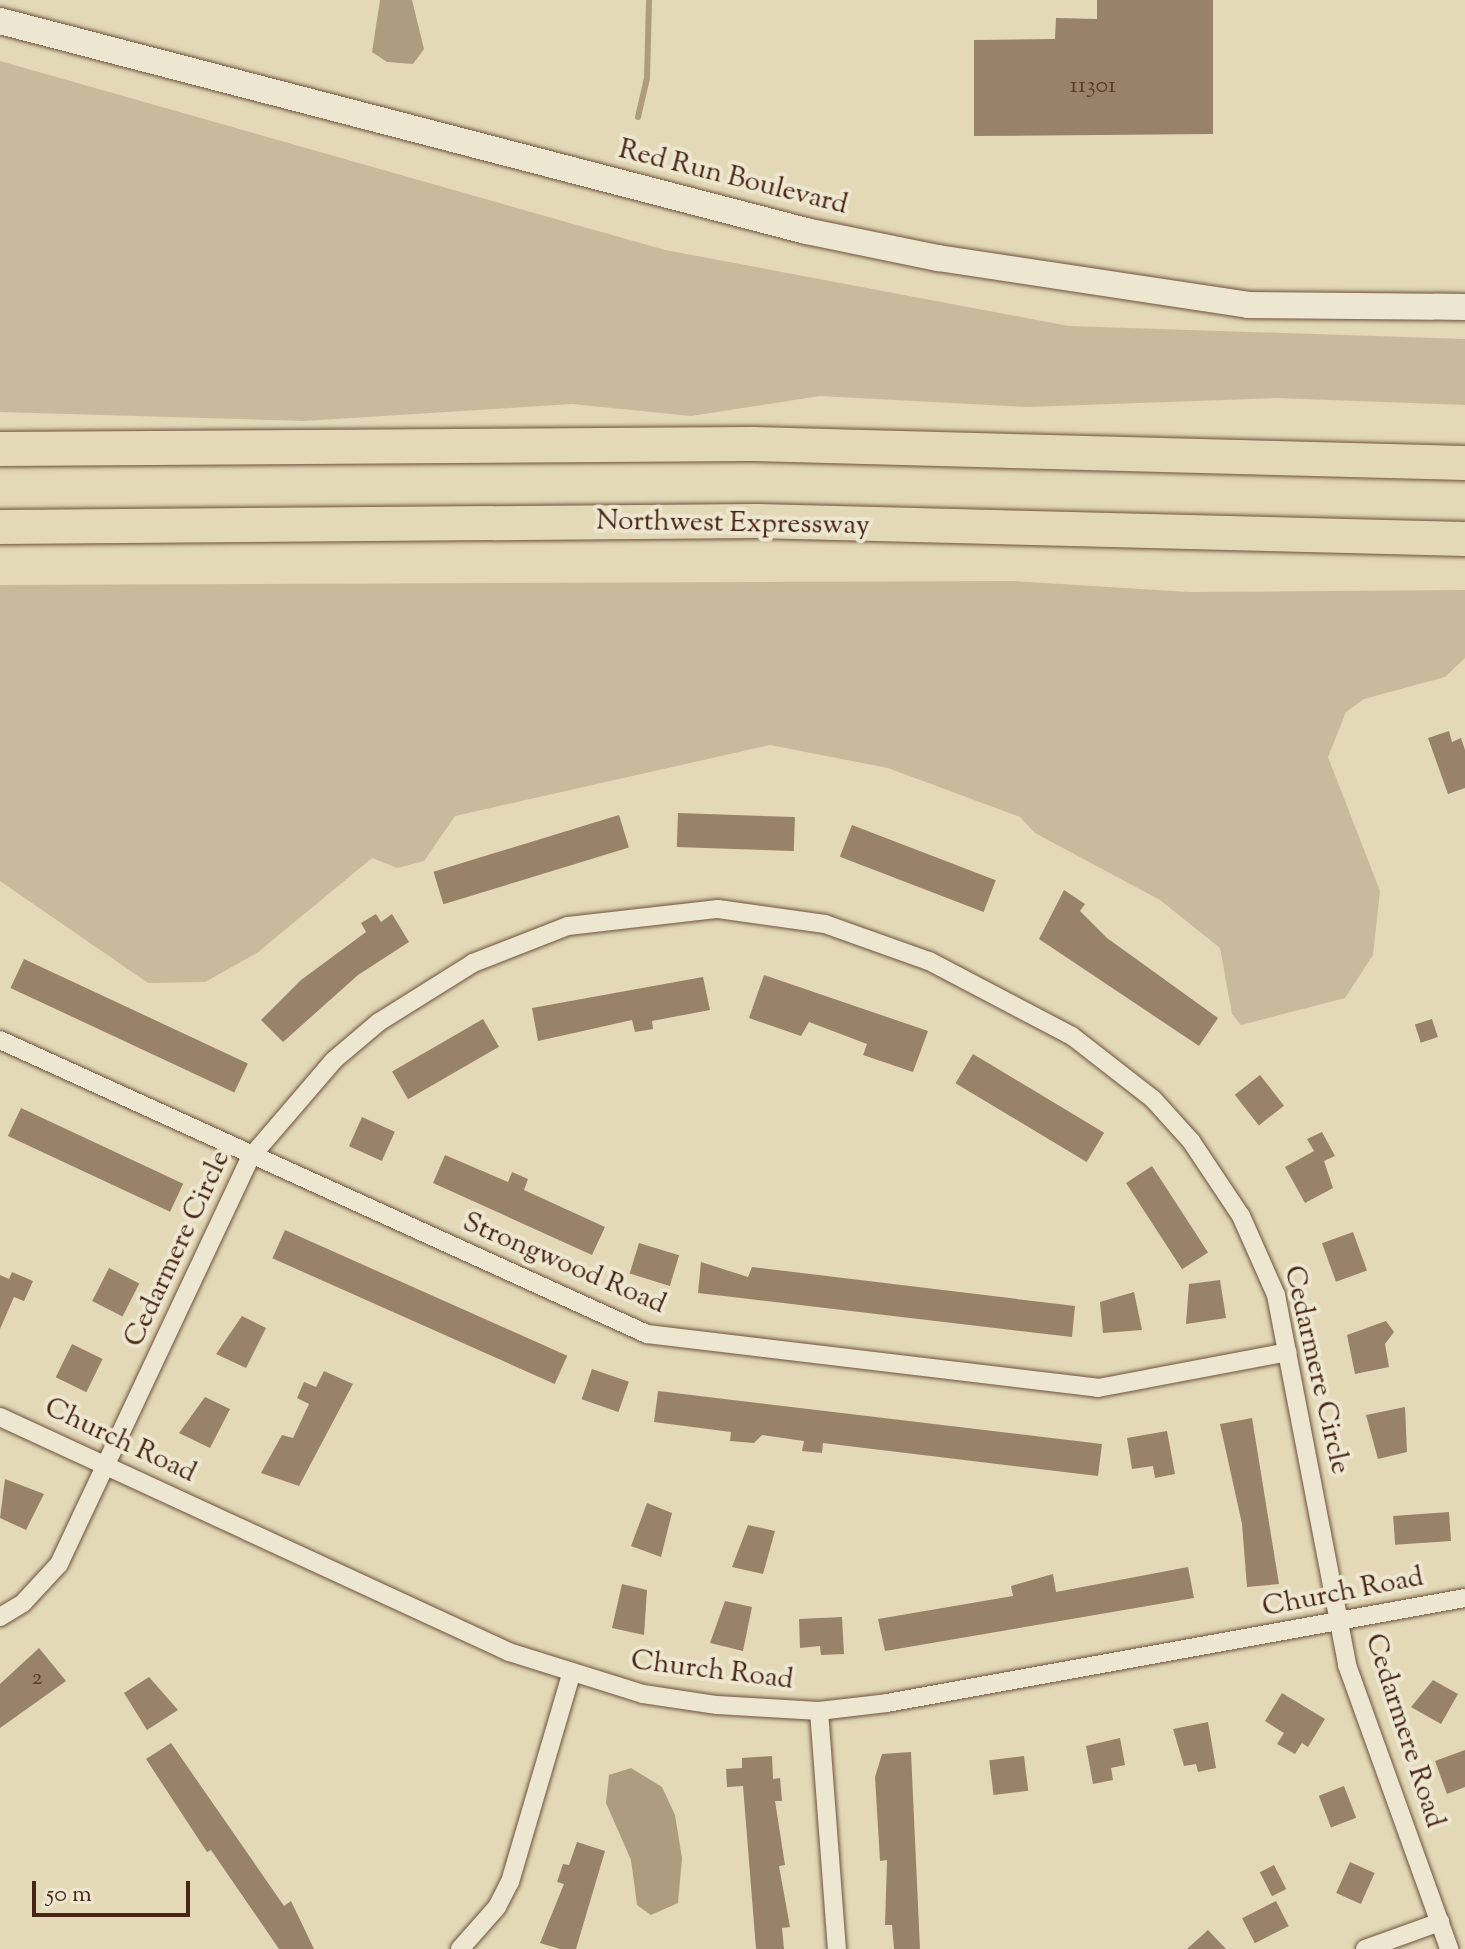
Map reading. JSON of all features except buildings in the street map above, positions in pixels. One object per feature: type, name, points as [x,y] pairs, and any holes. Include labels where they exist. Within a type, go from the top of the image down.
[{"type":"highway","points":[[0,449],[753,444],[1465,463]]},
{"type":"highway","name":"Northwest Expressway","points":[[0,527],[757,521],[1465,539]]},
{"type":"main road","name":"Red Run Boulevard","points":[[0,21],[806,231],[938,258],[1248,305],[1465,307]]},
{"type":"street","name":"Cedarmere Circle","points":[[0,1617],[32,1594],[59,1564],[250,1158],[334,1060],[427,988],[473,963],[568,926],[624,915],[718,909],[773,913],[929,961],[1072,1036],[1153,1099],[1191,1141],[1241,1216],[1276,1295],[1340,1621]]},
{"type":"street","name":"Strongwood Road","points":[[0,1040],[250,1158],[609,1319],[680,1340],[1098,1388],[1288,1352]]},
{"type":"street","name":"Church Road","points":[[0,1417],[107,1464],[450,1627],[571,1675],[717,1705],[819,1711],[1024,1682],[1465,1598]]},
{"type":"street","name":"Cedarmere Road","points":[[1340,1621],[1347,1665],[1449,1949]]},
{"type":"street","points":[[460,1949],[497,1907],[510,1882],[571,1675]]},
{"type":"street","points":[[819,1711],[837,1949]]},
{"type":"street","points":[[1365,1949],[1440,1922]]},
{"type":"shaded area","points":[[380,0],[412,0],[424,49],[413,64],[387,62],[372,52]]},
{"type":"shaded area","points":[[0,61],[665,250],[1069,326],[1465,339],[1465,405],[1276,398],[1027,407],[820,396],[691,416],[572,404],[304,421],[0,412]]},
{"type":"shaded area","points":[[1013,581],[1189,592],[1465,590],[1465,658],[1445,677],[1364,699],[1346,712],[1328,757],[1380,891],[1373,955],[1345,998],[1241,1025],[1232,1014],[1220,948],[1160,900],[1035,833],[1020,817],[888,768],[770,745],[455,816],[424,861],[397,868],[372,858],[257,953],[205,982],[148,983],[0,881],[0,585]]},
{"type":"shaded area","points":[[631,1768],[662,1787],[675,1815],[682,1858],[678,1903],[651,1915],[637,1905],[631,1860],[606,1803],[609,1775]]},
{"type":"waterway","points":[[638,117],[647,78],[649,0]]}]
